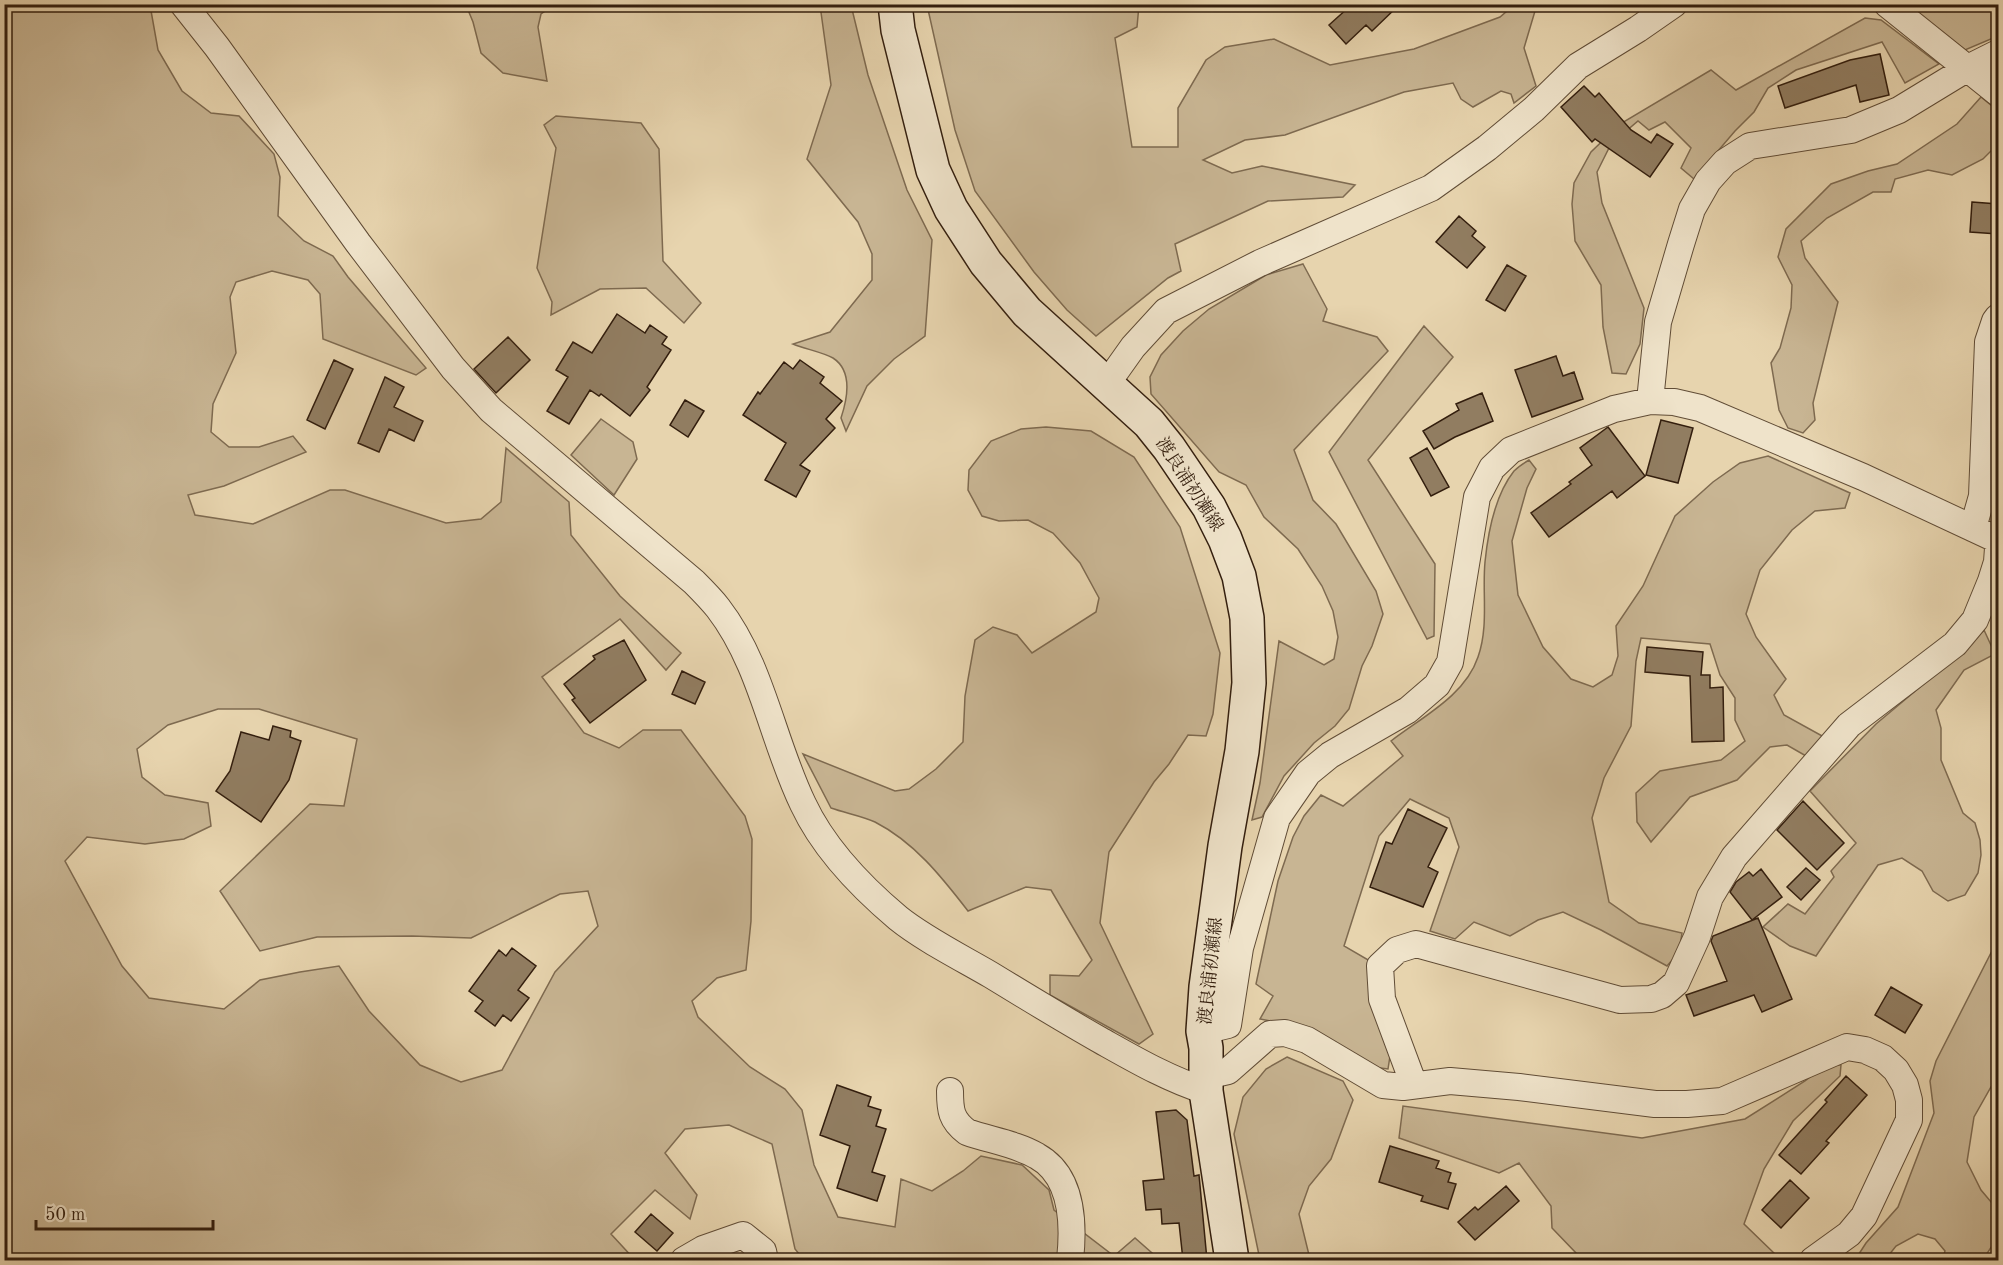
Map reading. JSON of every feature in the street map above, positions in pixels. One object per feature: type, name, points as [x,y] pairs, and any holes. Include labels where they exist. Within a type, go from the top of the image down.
[{"type":"main road","name":"渡良浦初瀬線","points":[[895,4],[901,40],[933,170],[951,209],[986,263],[1027,312],[1149,423],[1169,448],[1209,507],[1225,539],[1239,576],[1247,618],[1250,683],[1242,751],[1225,846],[1207,975],[1203,1031],[1206,1048],[1206,1084],[1232,1260]]},
{"type":"street","points":[[183,4],[358,243],[453,368],[491,410],[694,582],[719,609],[738,639],[754,674],[803,804],[821,835],[844,867],[899,918],[1135,1059],[1184,1084],[1206,1084],[1228,1071],[1270,1034],[1285,1033],[1307,1040],[1383,1085],[1414,1085],[1450,1081],[1655,1104],[1722,1101],[1846,1047],[1865,1050],[1883,1058],[1896,1071],[1905,1085],[1909,1100],[1909,1120],[1864,1216],[1849,1234],[1813,1260]]},
{"type":"street","points":[[1106,385],[1133,347],[1166,311],[1260,263],[1431,188],[1487,148],[1534,109],[1578,66],[1674,4]]},
{"type":"street","points":[[1887,4],[1998,93]]},
{"type":"street","points":[[1650,401],[1658,322],[1681,244],[1692,209],[1708,181],[1725,162],[1750,146],[1851,130],[1899,110],[1968,68],[1998,53]]},
{"type":"street","points":[[1973,528],[1982,496],[1988,342],[1998,317]]},
{"type":"street","points":[[1203,1031],[1228,1025],[1240,948],[1277,818],[1289,797],[1308,773],[1330,755],[1408,710],[1425,696],[1437,685],[1450,662],[1477,497],[1492,468],[1511,450],[1614,409],[1650,401],[1674,402],[1700,408],[1863,477],[1998,540]]},
{"type":"street","points":[[1414,1085],[1382,999],[1380,966],[1397,950],[1416,944],[1620,1000],[1651,999],[1662,995],[1676,983],[1697,937],[1710,897],[1734,857],[1850,725],[1955,644],[1975,620],[1991,581],[1997,562],[1998,548]]},
{"type":"street","points":[[950,1091],[950,1114],[957,1125],[967,1132],[1038,1156],[1055,1170],[1065,1186],[1070,1207],[1070,1260]]},
{"type":"street","points":[[684,1260],[703,1249],[743,1235],[763,1251],[765,1260]]},
{"type":"shaded area","points":[[5,5],[150,5],[158,50],[182,91],[211,113],[239,116],[274,154],[280,177],[278,216],[304,241],[333,256],[348,277],[426,368],[416,375],[323,339],[320,294],[308,280],[272,271],[236,282],[230,297],[236,353],[213,404],[211,432],[229,447],[259,447],[293,436],[306,452],[224,486],[188,495],[195,515],[253,524],[330,490],[345,490],[446,523],[481,519],[501,502],[506,448],[569,502],[571,535],[620,596],[681,653],[666,670],[620,619],[542,677],[584,733],[619,748],[643,730],[681,730],[745,816],[752,839],[751,921],[746,970],[717,978],[692,1001],[698,1017],[750,1067],[785,1089],[802,1110],[814,1165],[838,1217],[895,1227],[901,1179],[932,1191],[981,1156],[1022,1165],[1049,1190],[1054,1210],[1114,1256],[1135,1238],[1160,1260],[804,1260],[795,1249],[772,1144],[729,1125],[685,1129],[665,1153],[697,1195],[690,1219],[655,1190],[611,1234],[635,1260],[5,1260]],"holes":[[[218,709],[259,709],[357,739],[344,806],[310,804],[220,891],[260,951],[317,937],[471,938],[560,894],[588,891],[598,926],[555,972],[502,1070],[461,1082],[420,1065],[369,1011],[339,966],[260,980],[224,1009],[149,998],[122,966],[65,861],[87,837],[145,844],[184,839],[211,826],[208,803],[165,795],[142,777],[137,749],[168,725]]]},
{"type":"shaded area","points":[[466,5],[554,5],[541,14],[538,27],[547,81],[503,73],[481,53]]},
{"type":"shaded area","points":[[820,5],[851,5],[868,75],[907,190],[932,240],[925,336],[894,359],[867,386],[846,431],[841,418],[847,386],[844,370],[833,358],[793,344],[830,332],[872,280],[872,254],[858,222],[807,159],[831,85]]},
{"type":"shaded area","points":[[927,5],[1139,5],[1137,27],[1115,38],[1132,147],[1178,147],[1178,108],[1206,60],[1225,47],[1274,39],[1330,65],[1414,49],[1500,17],[1514,5],[1547,5],[1535,11],[1524,48],[1536,86],[1514,103],[1511,94],[1501,91],[1473,107],[1461,99],[1453,83],[1404,92],[1285,135],[1245,140],[1203,160],[1232,173],[1262,166],[1355,185],[1343,197],[1268,201],[1175,244],[1181,271],[1168,278],[1096,336],[1067,310],[1034,272],[975,191],[955,130]]},
{"type":"shaded area","points":[[1907,5],[1998,5],[1998,36],[1965,50]]},
{"type":"shaded area","points":[[1865,18],[1881,20],[1939,64],[1905,83],[1882,42],[1796,70],[1768,88],[1754,112],[1694,179],[1681,168],[1691,148],[1665,122],[1649,130],[1638,121],[1611,144],[1597,172],[1602,203],[1644,308],[1640,344],[1626,374],[1612,373],[1603,327],[1601,285],[1575,241],[1572,204],[1574,183],[1591,152],[1620,124],[1711,70],[1736,90]]},
{"type":"shaded area","points":[[1981,97],[1998,111],[1998,144],[1983,159],[1952,175],[1928,170],[1895,179],[1891,192],[1873,192],[1827,218],[1801,241],[1805,258],[1838,302],[1813,403],[1815,420],[1803,433],[1788,428],[1779,410],[1771,363],[1780,348],[1791,308],[1792,285],[1778,257],[1786,229],[1831,184],[1897,164],[1957,124]]},
{"type":"shaded area","points":[[556,116],[641,123],[659,149],[663,261],[701,303],[684,323],[646,288],[600,289],[551,315],[552,302],[537,268],[556,148],[544,125]]},
{"type":"shaded area","points":[[1303,264],[1327,309],[1323,321],[1377,337],[1388,351],[1294,450],[1313,500],[1336,524],[1376,591],[1383,614],[1362,666],[1349,709],[1284,776],[1262,817],[1252,820],[1260,783],[1279,641],[1324,665],[1334,659],[1338,637],[1333,611],[1322,586],[1298,549],[1264,517],[1246,485],[1219,472],[1151,394],[1150,377],[1161,355],[1183,331],[1209,309],[1266,275]]},
{"type":"shaded area","points":[[1424,326],[1453,357],[1368,460],[1435,564],[1434,636],[1427,639],[1329,452]]},
{"type":"shaded area","points":[[601,419],[633,442],[637,459],[614,495],[571,455]]},
{"type":"shaded area","points":[[1046,427],[1091,431],[1134,457],[1180,527],[1220,653],[1213,714],[1206,736],[1188,735],[1154,782],[1109,852],[1100,923],[1153,1034],[1139,1044],[1050,995],[1050,975],[1079,976],[1092,960],[1051,890],[1026,887],[968,911],[937,873],[902,839],[875,822],[831,808],[803,754],[895,791],[909,789],[936,769],[963,742],[965,696],[975,640],[993,627],[1017,635],[1032,653],[1096,612],[1099,598],[1080,563],[1053,533],[1028,520],[999,521],[982,516],[968,490],[969,470],[991,441],[1021,429]]},
{"type":"shaded area","points":[[1768,456],[1850,493],[1845,508],[1815,511],[1792,530],[1760,570],[1746,614],[1756,637],[1786,679],[1774,695],[1784,715],[1824,737],[1806,756],[1787,745],[1770,747],[1737,780],[1690,797],[1651,842],[1637,822],[1636,793],[1660,771],[1721,760],[1745,741],[1735,720],[1735,698],[1720,675],[1710,644],[1641,638],[1636,661],[1631,726],[1604,778],[1592,818],[1609,902],[1639,923],[1682,933],[1679,952],[1667,966],[1563,912],[1538,920],[1510,936],[1474,922],[1455,939],[1430,931],[1459,847],[1449,818],[1410,799],[1379,836],[1344,946],[1370,961],[1390,1056],[1388,1069],[1373,1067],[1301,1027],[1260,1019],[1273,996],[1256,984],[1278,881],[1293,837],[1304,816],[1321,795],[1343,806],[1403,756],[1391,741],[1441,705],[1472,671],[1478,657],[1483,633],[1484,573],[1490,526],[1497,502],[1514,471],[1529,460],[1536,469],[1527,488],[1512,541],[1518,595],[1543,647],[1571,679],[1593,687],[1612,675],[1618,656],[1616,626],[1643,586],[1675,516],[1713,482],[1740,463]]},
{"type":"shaded area","points":[[1984,630],[1995,654],[1964,670],[1936,710],[1941,728],[1941,760],[1963,813],[1975,823],[1980,840],[1981,855],[1978,873],[1965,895],[1948,901],[1933,891],[1922,871],[1902,858],[1878,865],[1816,956],[1790,946],[1763,927],[1788,904],[1805,914],[1834,877],[1831,871],[1856,843],[1810,791],[1876,724]]},
{"type":"shaded area","points":[[1998,939],[1998,1078],[1974,1117],[1967,1162],[1981,1190],[1997,1209],[1998,1237],[1986,1255],[1977,1260],[1942,1260],[1945,1251],[1935,1239],[1918,1234],[1896,1246],[1885,1260],[1855,1260],[1866,1243],[1898,1207],[1934,1113],[1930,1081],[1936,1061]]},
{"type":"shaded area","points":[[1287,1057],[1343,1081],[1353,1100],[1331,1159],[1309,1186],[1299,1214],[1312,1260],[1260,1260],[1234,1134],[1243,1097],[1266,1069]]},
{"type":"shaded area","points":[[1827,1064],[1841,1065],[1840,1076],[1793,1121],[1764,1169],[1744,1224],[1775,1254],[1770,1260],[1573,1260],[1576,1253],[1552,1228],[1551,1206],[1519,1163],[1499,1173],[1399,1138],[1403,1106],[1642,1138],[1745,1119],[1805,1081]]},
{"type":"building","points":[[1346,4],[1400,4],[1372,31],[1366,25],[1346,44],[1329,25],[1349,7]]},
{"type":"building","points":[[1880,54],[1889,95],[1860,102],[1856,85],[1785,108],[1778,86],[1850,60]]},
{"type":"building","points":[[1584,86],[1595,97],[1599,93],[1631,130],[1651,143],[1657,134],[1673,144],[1650,177],[1595,139],[1592,142],[1561,107]]},
{"type":"building","points":[[1972,202],[1998,204],[1998,234],[1970,232]]},
{"type":"building","points":[[1459,216],[1476,231],[1472,236],[1485,247],[1467,268],[1436,242]]},
{"type":"building","points":[[1507,265],[1526,276],[1505,311],[1486,300]]},
{"type":"building","points":[[617,314],[645,333],[650,325],[667,337],[662,344],[671,350],[647,387],[650,390],[630,416],[601,394],[599,396],[590,390],[569,424],[547,411],[568,377],[556,370],[573,342],[592,353]]},
{"type":"building","points":[[508,337],[530,360],[496,393],[474,369]]},
{"type":"building","points":[[1556,356],[1563,376],[1574,372],[1583,399],[1532,417],[1515,370]]},
{"type":"building","points":[[334,360],[353,369],[325,429],[307,420]]},
{"type":"building","points":[[800,360],[824,377],[820,383],[842,401],[826,419],[835,428],[800,465],[810,471],[796,497],[765,480],[786,443],[743,415],[758,392],[760,394],[784,362],[793,369]]},
{"type":"building","points":[[385,377],[404,387],[394,407],[423,421],[414,441],[389,429],[379,452],[358,443]]},
{"type":"building","points":[[1482,393],[1493,421],[1455,437],[1434,449],[1423,431],[1459,410],[1456,404]]},
{"type":"building","points":[[685,400],[704,411],[688,437],[670,425]]},
{"type":"building","points":[[1661,420],[1693,428],[1678,483],[1646,475]]},
{"type":"building","points":[[1608,427],[1645,476],[1617,498],[1612,491],[1549,537],[1531,513],[1571,484],[1569,482],[1592,465],[1580,448]]},
{"type":"building","points":[[1427,448],[1449,487],[1431,496],[1410,458]]},
{"type":"building","points":[[624,640],[646,680],[590,723],[572,700],[575,698],[564,684],[595,659],[593,656]]},
{"type":"building","points":[[1647,647],[1703,652],[1701,675],[1710,675],[1710,688],[1723,687],[1724,741],[1692,742],[1690,676],[1645,672]]},
{"type":"building","points":[[682,671],[705,682],[695,704],[672,694]]},
{"type":"building","points":[[273,726],[291,731],[290,737],[301,741],[289,780],[261,822],[216,791],[230,771],[241,732],[269,740]]},
{"type":"building","points":[[1803,801],[1844,843],[1817,870],[1777,830]]},
{"type":"building","points":[[1408,809],[1447,828],[1428,867],[1438,872],[1423,907],[1370,887],[1386,842],[1392,844]]},
{"type":"building","points":[[1806,868],[1820,880],[1801,900],[1787,887]]},
{"type":"building","points":[[1761,869],[1782,897],[1752,920],[1730,892],[1736,882],[1749,872],[1753,876]]},
{"type":"building","points":[[1758,918],[1792,999],[1762,1012],[1754,995],[1694,1016],[1686,995],[1727,981],[1711,941],[1713,936]]},
{"type":"building","points":[[512,948],[536,966],[518,990],[529,998],[511,1021],[503,1015],[495,1026],[475,1011],[483,1001],[469,991],[499,950],[506,956]]},
{"type":"building","points":[[1891,987],[1922,1005],[1905,1033],[1875,1015]]},
{"type":"building","points":[[1846,1076],[1867,1095],[1826,1141],[1829,1143],[1801,1174],[1779,1155],[1827,1102],[1825,1100]]},
{"type":"building","points":[[837,1085],[871,1097],[868,1106],[881,1110],[876,1126],[886,1129],[872,1172],[885,1176],[877,1201],[837,1188],[850,1146],[820,1135]]},
{"type":"building","points":[[1176,1110],[1187,1120],[1194,1176],[1199,1175],[1207,1260],[1183,1260],[1179,1223],[1162,1224],[1161,1209],[1146,1210],[1143,1181],[1164,1179],[1156,1112]]},
{"type":"building","points":[[1390,1146],[1439,1161],[1436,1168],[1451,1173],[1448,1182],[1456,1184],[1448,1209],[1421,1201],[1423,1196],[1379,1182]]},
{"type":"building","points":[[1790,1180],[1809,1198],[1781,1228],[1762,1210]]},
{"type":"building","points":[[1506,1186],[1519,1201],[1475,1240],[1458,1222],[1475,1207],[1478,1210]]},
{"type":"building","points":[[651,1214],[673,1233],[657,1251],[635,1232]]}]
